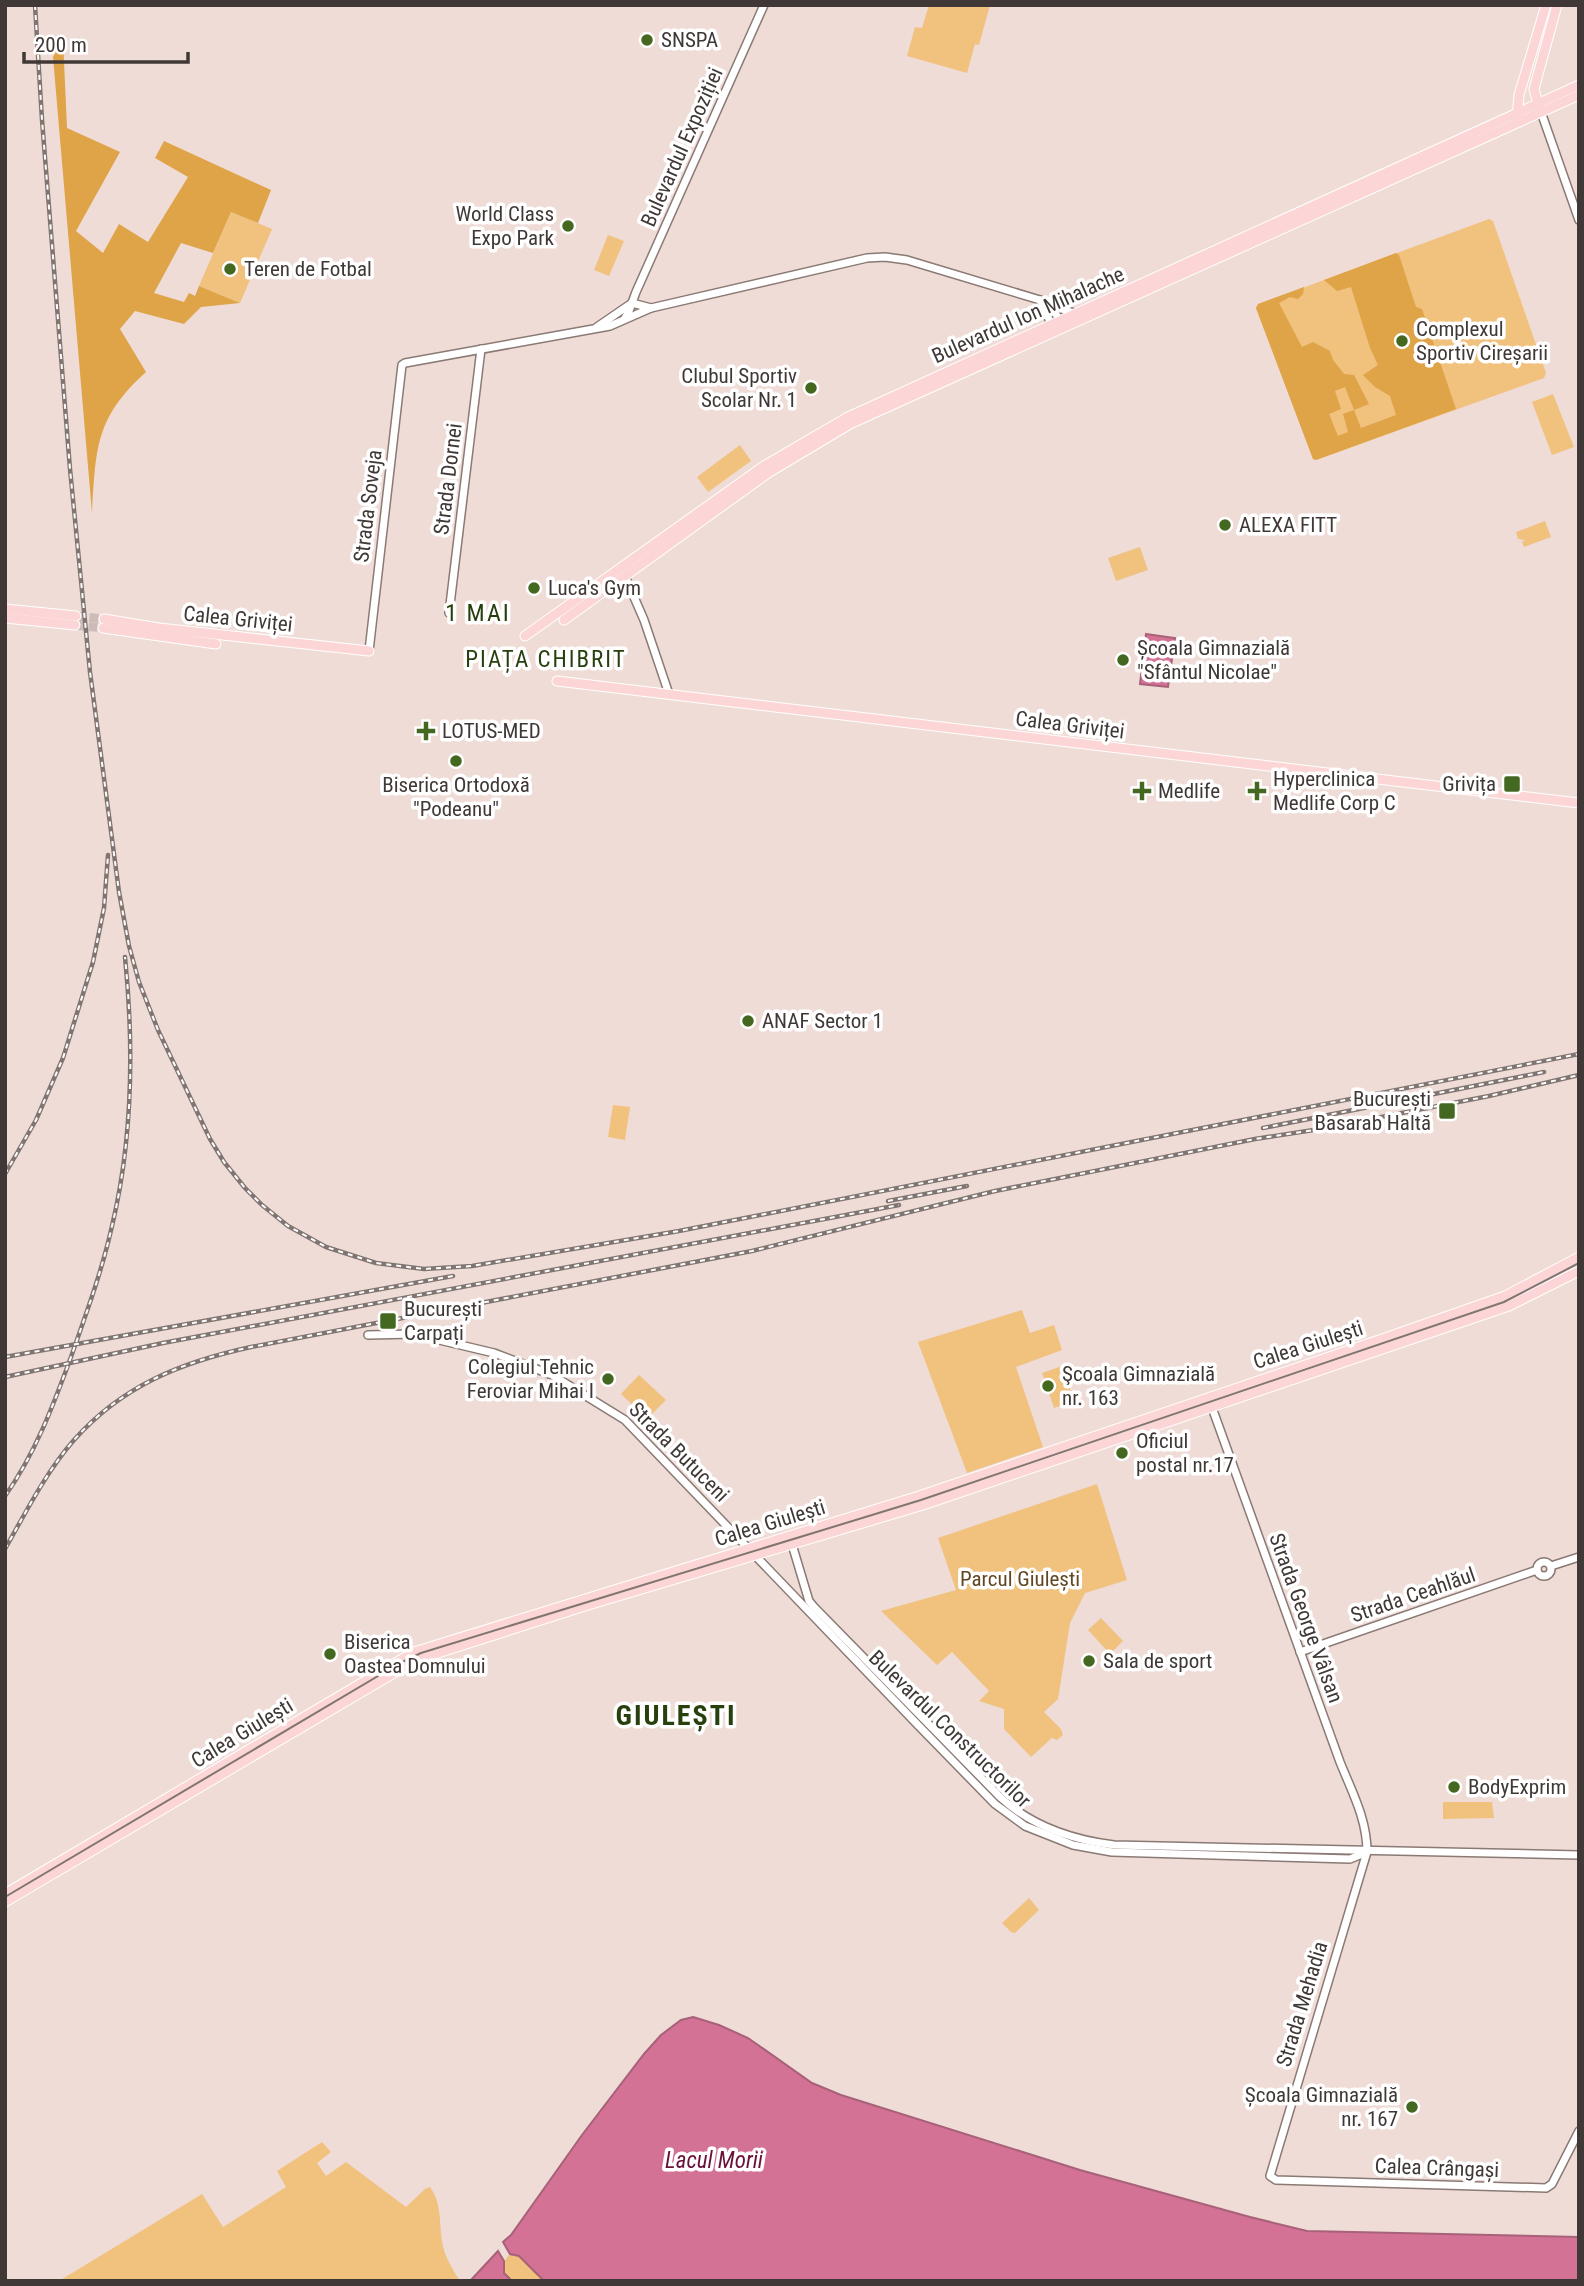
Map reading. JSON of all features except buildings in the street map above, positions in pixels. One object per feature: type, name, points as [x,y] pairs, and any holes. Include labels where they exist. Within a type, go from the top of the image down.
[{"type":"main road","points":[[1517,119],[1519,95],[1546,5]]},
{"type":"main road","points":[[1539,108],[1534,89],[1557,5]]},
{"type":"main road","name":"Bulevardul Ion Mihalache","points":[[565,620],[623,572],[764,466],[822,431],[887,398],[1057,326],[1517,119],[1579,85]]},
{"type":"main road","name":"Bulevardul Ion Mihalache","points":[[1539,108],[1579,95]]},
{"type":"main road","name":"Bulevardul Ion Mihalache","points":[[1057,326],[1074,313],[1517,119]]},
{"type":"main road","name":"Bulevardul Ion Mihalache","points":[[525,636],[623,572]]},
{"type":"main road","points":[[5,609],[76,620],[5,618]]},
{"type":"main road","name":"Calea Griviței","points":[[217,639],[205,643],[103,624],[217,639],[369,651]]},
{"type":"main road","points":[[217,639],[219,624]]},
{"type":"main road","name":"Calea Griviței","points":[[557,681],[1579,803]]},
{"type":"main road","name":"Calea Giulești","points":[[5,1902],[416,1660],[588,1605],[756,1556],[790,1541],[931,1492],[1504,1297],[1579,1257]]},
{"type":"main road","name":"Calea Giulești","points":[[5,1894],[414,1652],[749,1548],[790,1541],[934,1501],[1509,1306],[1579,1271]]},
{"type":"street","name":"Bulevardul Expoziției","points":[[623,320],[629,312],[764,5]]},
{"type":"street","points":[[1539,108],[1579,220]]},
{"type":"street","points":[[481,349],[610,326],[651,308],[843,263],[876,258],[894,258],[920,264],[1074,313]]},
{"type":"street","points":[[1040,300],[1057,326]]},
{"type":"street","points":[[594,329],[632,303],[651,308]]},
{"type":"street","points":[[632,303],[634,310],[640,313]]},
{"type":"street","points":[[1048,304],[1057,326]]},
{"type":"street","name":"Strada Soveja","points":[[369,651],[402,365],[481,349]]},
{"type":"street","name":"Strada Dornei","points":[[449,613],[481,349]]},
{"type":"street","points":[[623,572],[644,620],[669,694]]},
{"type":"street","name":"Strada Butuceni","points":[[368,1335],[403,1333],[423,1336],[494,1353],[552,1375],[632,1426],[756,1556]]},
{"type":"street","name":"Strada George Vâlsan","points":[[1208,1397],[1364,1821],[1367,1852]]},
{"type":"street","name":"Bulevardul Constructorilor","points":[[790,1541],[806,1604]]},
{"type":"street","name":"Bulevardul Constructorilor","points":[[756,1556],[919,1720],[1002,1810],[1025,1826],[1059,1841],[1112,1852],[1264,1854],[1350,1859],[1367,1852],[1579,1856]]},
{"type":"street","name":"Strada Ceahlăul","points":[[1300,1653],[1537,1570],[1544,1576],[1550,1573],[1551,1566],[1579,1557]]},
{"type":"street","name":"Strada Mehadia","points":[[1271,2167],[1367,1852]]},
{"type":"street","name":"Calea Crângași","points":[[1271,2167],[1270,2176],[1276,2180],[1546,2189],[1552,2184],[1579,2131]]},
{"type":"green space","points":[[929,5],[990,5],[979,45],[975,44],[967,73],[907,56],[915,27],[922,28]]},
{"type":"green space","name":"Teren de Fotbal","points":[[231,212],[272,229],[240,303],[199,286]]},
{"type":"green space","name":"Complexul Sportiv Cireșarii","points":[[1489,219],[1493,221],[1546,373],[1544,378],[1313,459],[1256,308],[1259,304]]},
{"type":"green space","points":[[608,235],[624,241],[609,276],[594,270]]},
{"type":"green space","points":[[1553,394],[1574,447],[1552,455],[1532,402]]},
{"type":"green space","points":[[740,445],[751,461],[708,492],[697,477]]},
{"type":"green space","points":[[1545,521],[1551,537],[1524,547],[1522,542],[1525,540],[1518,539],[1516,532]]},
{"type":"green space","points":[[1140,547],[1148,570],[1116,581],[1108,558]]},
{"type":"green space","points":[[613,1105],[630,1107],[625,1140],[608,1137]]},
{"type":"green space","points":[[1022,1310],[1030,1333],[1054,1325],[1062,1350],[1016,1367],[1043,1447],[967,1473],[918,1342]]},
{"type":"green space","points":[[1062,1366],[1074,1401],[1054,1408],[1042,1373]]},
{"type":"green space","points":[[639,1375],[666,1400],[647,1419],[621,1394]]},
{"type":"green space","name":"Parcul Giulești","points":[[1097,1484],[1127,1580],[1085,1593],[1070,1623],[1058,1699],[1044,1712],[1061,1729],[1063,1735],[1057,1740],[1052,1738],[1031,1757],[1004,1729],[1004,1709],[979,1701],[989,1691],[952,1652],[937,1665],[881,1611],[956,1590],[938,1538]]},
{"type":"green space","points":[[1101,1618],[1123,1641],[1110,1654],[1088,1630]]},
{"type":"green space","points":[[1443,1802],[1492,1802],[1494,1818],[1443,1819]]},
{"type":"green space","points":[[1029,1898],[1039,1910],[1015,1933],[1011,1932],[1002,1923]]},
{"type":"green space","points":[[322,2142],[331,2152],[317,2163],[326,2176],[346,2162],[406,2207],[430,2187],[438,2206],[445,2252],[460,2281],[59,2281],[202,2194],[223,2227],[286,2187],[277,2171]]},
{"type":"green space","points":[[510,2254],[519,2256],[544,2281],[512,2281],[503,2268]]},
{"type":"shaded area","points":[[63,39],[67,128],[120,152],[76,231],[103,253],[119,224],[148,242],[188,177],[155,158],[164,141],[271,190],[258,223],[231,212],[213,253],[181,243],[154,293],[184,302],[189,293],[195,296],[199,286],[240,303],[201,307],[184,324],[135,311],[120,329],[146,372],[117,404],[101,435],[92,513],[53,57]]},
{"type":"shaded area","points":[[1396,253],[1399,255],[1416,307],[1422,309],[1456,409],[1313,459],[1256,308],[1258,304],[1304,287],[1303,294],[1298,299],[1290,297],[1279,303],[1302,347],[1313,342],[1330,351],[1333,360],[1344,374],[1354,375],[1369,404],[1354,410],[1361,428],[1396,415],[1390,396],[1375,387],[1363,375],[1378,365],[1351,287],[1337,291],[1324,280]],"holes":[[[1345,387],[1354,410],[1343,414],[1348,432],[1338,436],[1329,414],[1341,409],[1335,391]]]},
{"type":"water","points":[[1146,634],[1175,638],[1168,687],[1140,684]]},
{"type":"water","name":"Lacul Morii","points":[[693,2017],[748,2038],[812,2083],[841,2095],[1080,2170],[1250,2217],[1307,2231],[1579,2237],[1579,2281],[544,2281],[519,2256],[510,2254],[503,2242],[511,2235],[644,2054],[661,2035],[681,2020]]},
{"type":"water","points":[[498,2251],[504,2261],[504,2273],[512,2281],[470,2281]]},
{"type":"tunnel","points":[[76,616],[104,619]]},
{"type":"tunnel","points":[[75,625],[103,628]]},
{"type":"tram line","points":[[5,1897],[421,1653],[921,1500],[1504,1302],[1579,1263]]},
{"type":"railway","points":[[35,5],[70,469],[90,672],[119,892],[129,946],[139,982],[158,1030],[210,1139],[245,1188],[288,1226],[326,1247],[376,1263],[424,1269],[472,1266],[679,1231],[1579,1054]]},
{"type":"railway","points":[[5,1174],[36,1120],[63,1058],[93,962],[104,908],[108,855]]},
{"type":"railway","points":[[5,1496],[34,1446],[57,1393],[93,1292],[112,1226],[124,1160],[130,1092],[130,1025],[125,957]]},
{"type":"railway","points":[[1263,1128],[1544,1072]]},
{"type":"railway","points":[[5,1549],[54,1465],[93,1421],[133,1390],[201,1360],[251,1347],[752,1251],[995,1191],[1489,1096],[1579,1075]]},
{"type":"railway","points":[[888,1201],[967,1186]]},
{"type":"railway","points":[[5,1377],[163,1343],[899,1205]]},
{"type":"railway","points":[[5,1357],[453,1276]]},
{"type":"place","name":"SNSPA","points":[[647,40]]},
{"type":"place","name":"World Class Expo Park","points":[[568,226]]},
{"type":"place","name":"Teren de Fotbal","points":[[230,269]]},
{"type":"place","name":"Complexul Sportiv Cireșarii","points":[[1402,341]]},
{"type":"place","name":"Clubul Sportiv Scolar Nr. 1","points":[[811,388]]},
{"type":"place","name":"ALEXA FITT","points":[[1225,525]]},
{"type":"place","name":"Luca's Gym","points":[[534,588]]},
{"type":"place","name":"Școala Gimnazială \"Sfântul Nicolae\"","points":[[1123,660]]},
{"type":"place","name":"LOTUS-MED","points":[[426,731]]},
{"type":"place","name":"Biserica Ortodoxă \"Podeanu\"","points":[[456,761]]},
{"type":"place","name":"Grivița","points":[[1512,784]]},
{"type":"place","name":"Medlife","points":[[1142,791]]},
{"type":"place","name":"Hyperclinica Medlife Corp C","points":[[1257,791]]},
{"type":"place","name":"ANAF Sector 1","points":[[748,1021]]},
{"type":"place","name":"București Basarab Haltă","points":[[1447,1111]]},
{"type":"place","name":"București Carpați","points":[[388,1321]]},
{"type":"place","name":"Colegiul Tehnic Feroviar Mihai I","points":[[608,1379]]},
{"type":"place","name":"Şcoala Gimnazială nr. 163","points":[[1048,1386]]},
{"type":"place","name":"Oficiul postal nr.17","points":[[1122,1453]]},
{"type":"place","name":"Biserica Oastea Domnului","points":[[330,1654]]},
{"type":"place","name":"Sala de sport","points":[[1089,1661]]},
{"type":"place","name":"BodyExprim","points":[[1454,1787]]},
{"type":"place","name":"Școala Gimnazială nr. 167","points":[[1412,2107]]},
{"type":"district","name":"1 MAI","points":[[478,613]]},
{"type":"district","name":"PIAȚA CHIBRIT","points":[[546,659]]},
{"type":"district","name":"GIULEȘTI","points":[[676,1715]]}]
